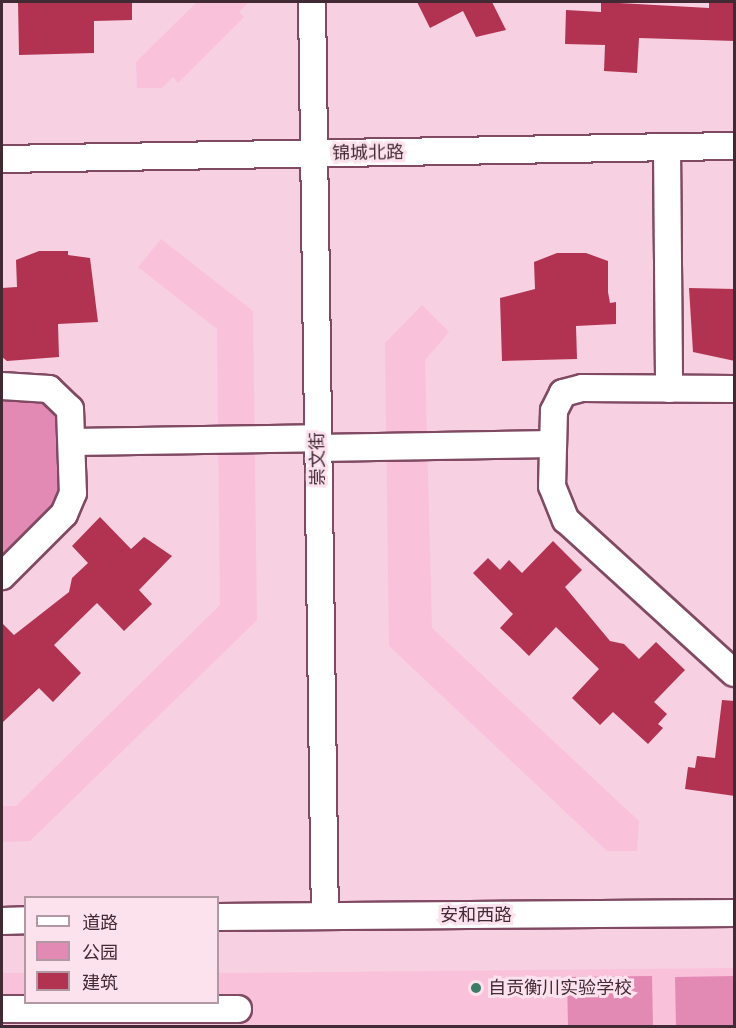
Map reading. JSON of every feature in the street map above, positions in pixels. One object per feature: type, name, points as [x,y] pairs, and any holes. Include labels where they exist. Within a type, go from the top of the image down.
[{"type":"street","name":"崇文街","points":[[312,2],[326,915]]},
{"type":"street","name":"锦城北路","points":[[2,159],[735,146]]},
{"type":"street","points":[[667,147],[669,389]]},
{"type":"street","points":[[2,386],[38,386],[60,396],[70,409],[72,442],[68,510],[2,576]]},
{"type":"street","points":[[735,389],[582,388],[562,393],[554,411],[552,486],[566,520],[735,673]]},
{"type":"street","points":[[72,442],[553,444]]},
{"type":"street","name":"安和西路","points":[[219,917],[735,913]]},
{"type":"street","points":[[2,921],[24,920]]},
{"type":"street","points":[[2,1009],[238,1009]]},
{"type":"shaded area","points":[[197,2],[249,2],[239,12],[244,17],[178,83],[173,77],[162,88],[137,88],[136,62]]},
{"type":"shaded area","points":[[161,239],[253,311],[257,620],[30,841],[2,842],[2,806],[16,806],[220,605],[217,329],[138,267]]},
{"type":"shaded area","points":[[422,305],[449,332],[425,360],[432,628],[639,821],[637,851],[607,851],[389,646],[385,343]]},
{"type":"shaded area","name":"自贡衡川实验学校","points":[[734,968],[734,1026],[2,1026],[2,973],[24,973],[24,1004],[219,1004],[219,973]]},
{"type":"green space","points":[[32,393],[61,410],[64,495],[2,566],[2,394]]},
{"type":"green space","points":[[652,976],[653,1026],[568,1026],[567,977]]},
{"type":"green space","points":[[734,976],[734,1026],[676,1026],[675,977]]},
{"type":"building","points":[[18,2],[132,2],[132,20],[94,21],[94,53],[19,55]]},
{"type":"building","points":[[417,2],[492,2],[506,30],[476,37],[463,11],[430,28]]},
{"type":"building","points":[[601,2],[709,8],[709,2],[735,2],[735,41],[639,38],[637,73],[604,71],[605,45],[565,44],[566,10],[601,12]]},
{"type":"building","points":[[39,251],[68,251],[68,255],[90,258],[98,322],[58,324],[59,357],[7,361],[2,357],[2,288],[17,287],[16,260]]},
{"type":"building","points":[[557,253],[586,253],[608,261],[608,292],[610,303],[616,302],[616,324],[576,326],[577,359],[502,361],[500,298],[535,289],[534,262]]},
{"type":"building","points":[[689,288],[735,289],[735,361],[693,352]]},
{"type":"building","points":[[100,517],[131,549],[144,537],[172,556],[139,590],[152,604],[124,631],[97,603],[54,645],[81,673],[53,702],[39,688],[2,723],[2,623],[14,635],[69,592],[72,578],[88,563],[72,546]]},
{"type":"building","points":[[553,541],[582,570],[565,587],[610,641],[624,644],[639,659],[656,642],[685,670],[654,702],[667,714],[658,724],[663,728],[648,744],[613,712],[600,725],[572,698],[599,669],[556,627],[529,656],[500,628],[513,614],[473,573],[488,558],[500,570],[509,560],[522,573]]},
{"type":"building","points":[[722,700],[735,701],[735,796],[685,789],[688,767],[695,768],[697,756],[715,758]]},
{"type":"place","name":"自贡衡川实验学校","points":[[476,988]]}]
